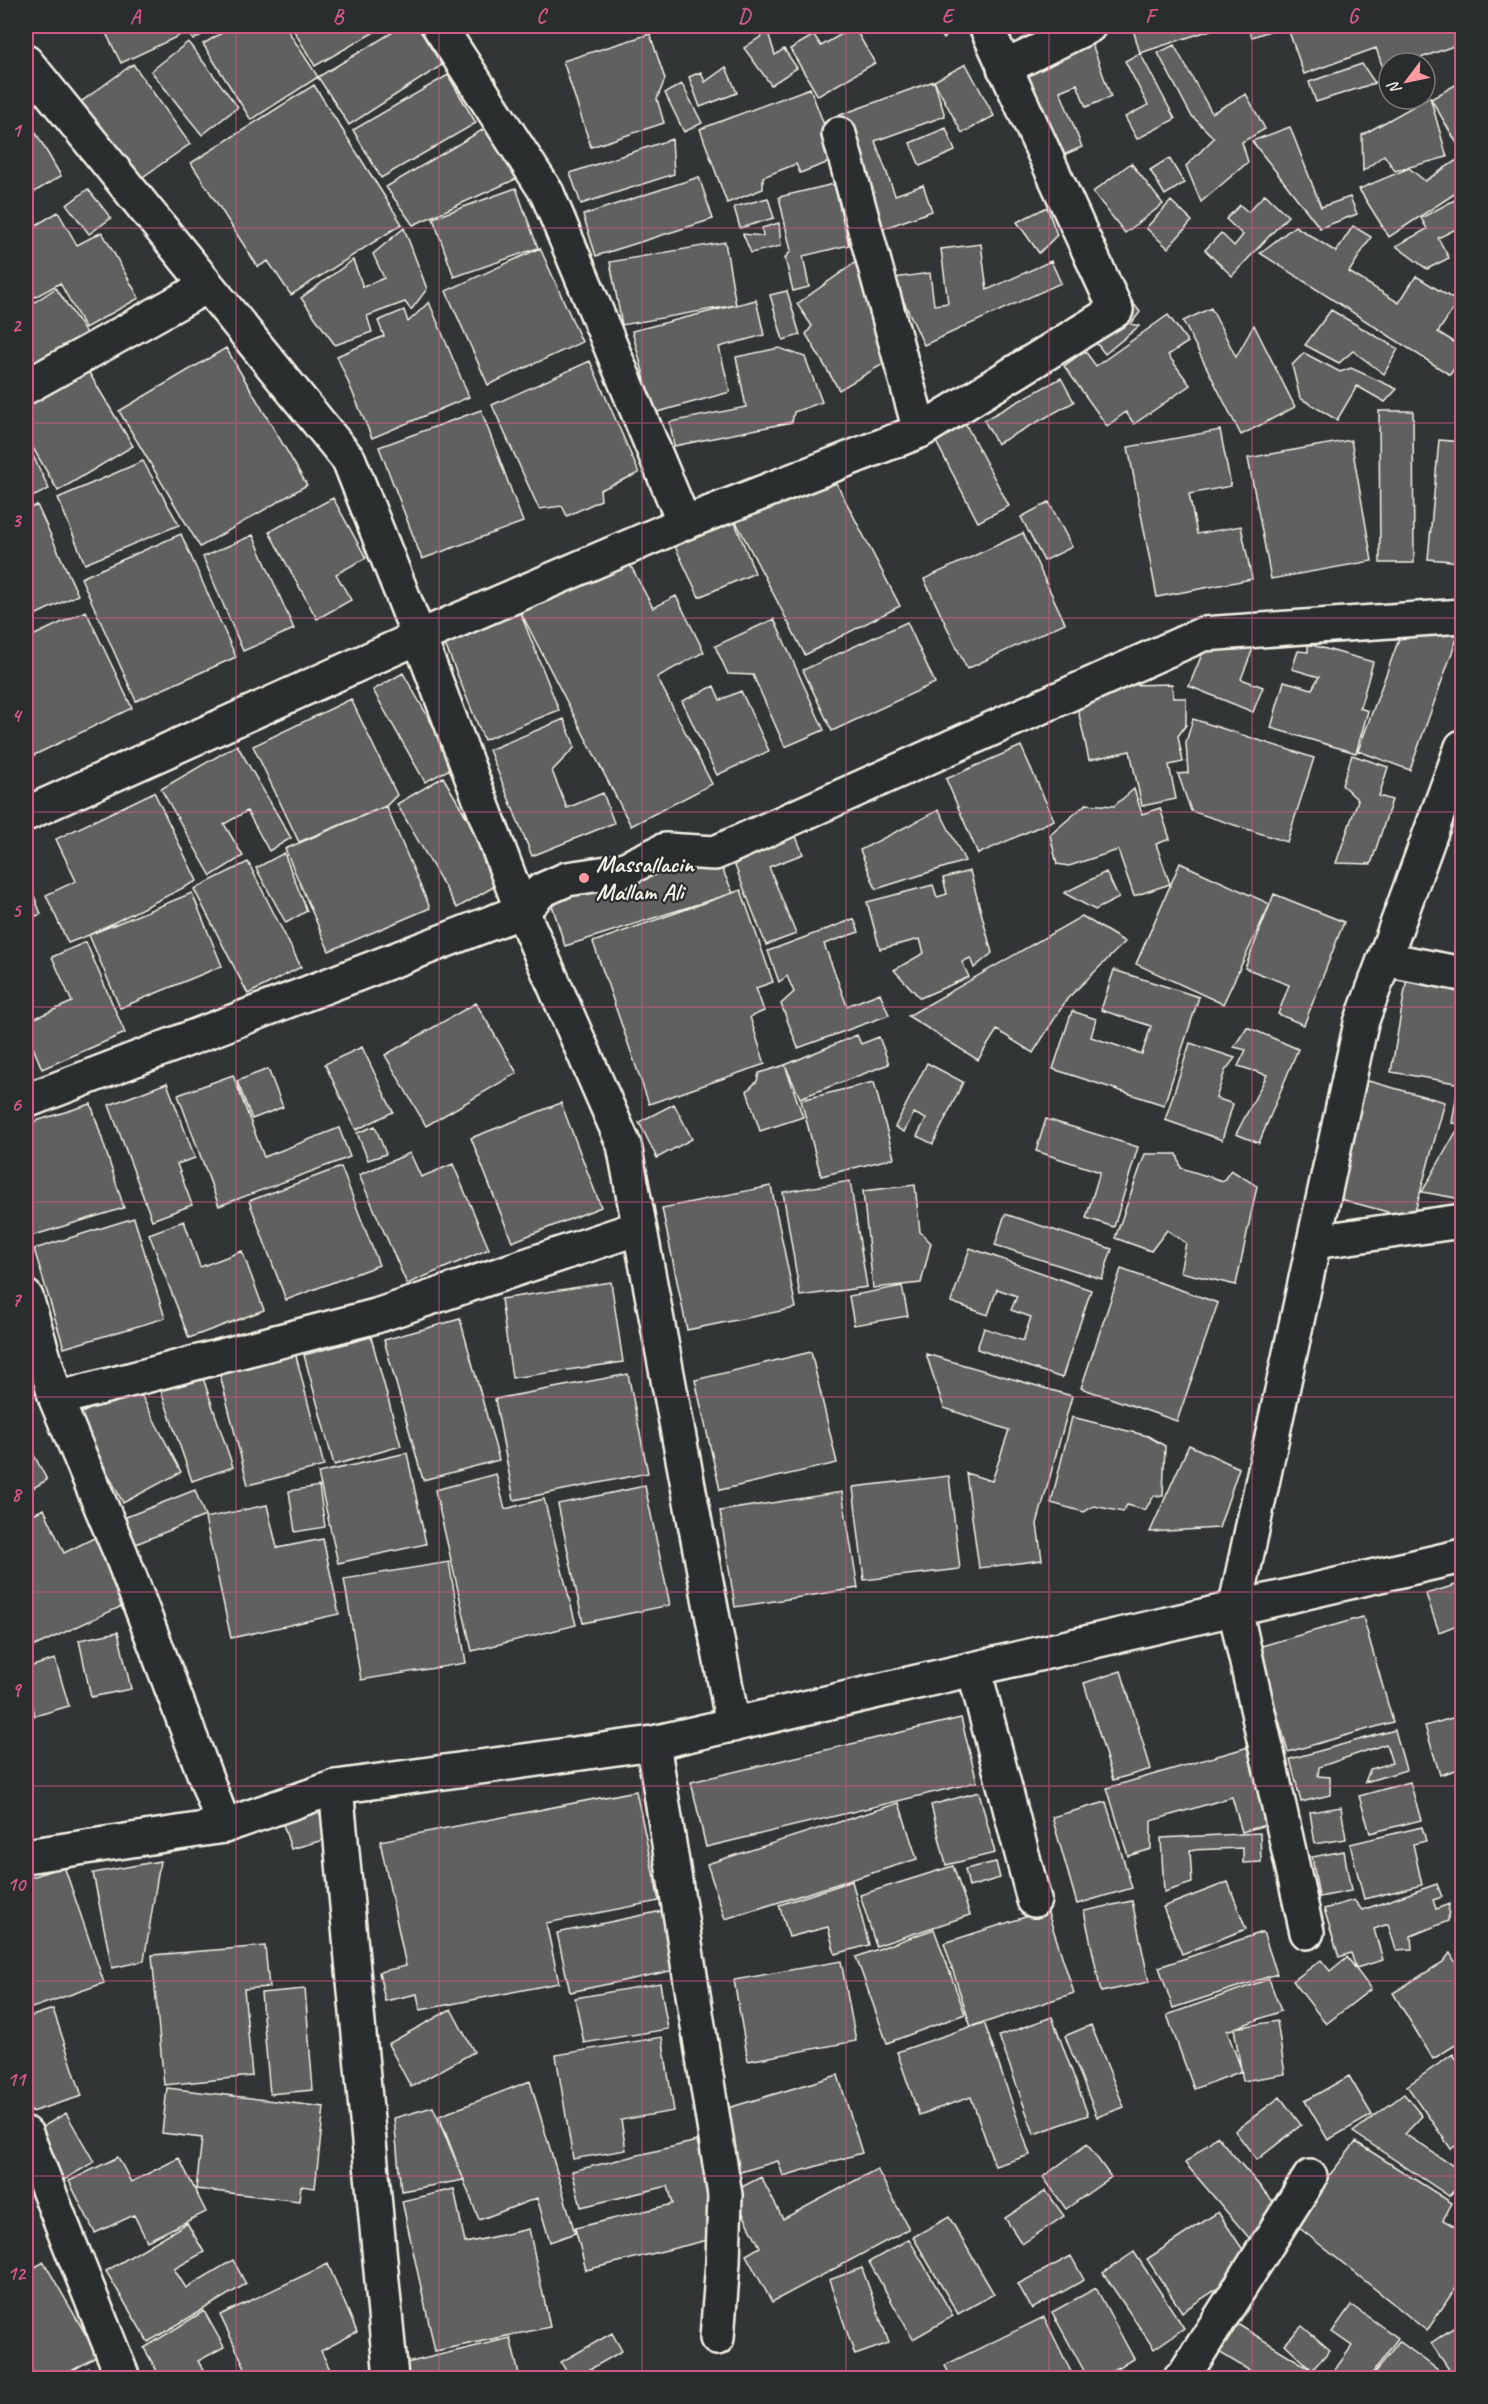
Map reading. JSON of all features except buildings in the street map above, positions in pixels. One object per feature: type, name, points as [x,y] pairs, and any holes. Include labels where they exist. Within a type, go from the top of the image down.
[{"type":"street","points":[[439,26],[547,194],[684,523]]},
{"type":"street","points":[[26,813],[419,637],[684,523],[920,431],[1116,310],[986,26]]},
{"type":"street","points":[[1004,68],[1089,26]]},
{"type":"street","points":[[26,62],[349,460],[419,637],[522,911],[624,1145],[733,1725]]},
{"type":"street","points":[[839,134],[920,431]]},
{"type":"street","points":[[26,387],[207,286]]},
{"type":"street","points":[[26,1101],[522,911],[542,890],[567,879],[621,871],[664,850],[715,853],[1203,634],[1462,616]]},
{"type":"street","points":[[1307,1932],[1236,1609],[1361,1023],[1462,747]]},
{"type":"street","points":[[1384,959],[1462,974]]},
{"type":"street","points":[[1314,1242],[1462,1221]]},
{"type":"street","points":[[56,1399],[376,1316],[638,1228]]},
{"type":"street","points":[[26,1297],[36,1365],[56,1399],[121,1554],[224,1826]]},
{"type":"street","points":[[26,1856],[224,1826],[336,1787],[653,1743],[1462,1556]]},
{"type":"street","points":[[974,1669],[1034,1900]]},
{"type":"street","points":[[653,1743],[725,2195],[717,2338]]},
{"type":"street","points":[[336,1787],[391,2379]]},
{"type":"street","points":[[26,2134],[123,2379]]},
{"type":"street","points":[[1180,2379],[1310,2177]]},
{"type":"place","name":"Massallacin Mallam Ali","points":[[584,878]]}]
